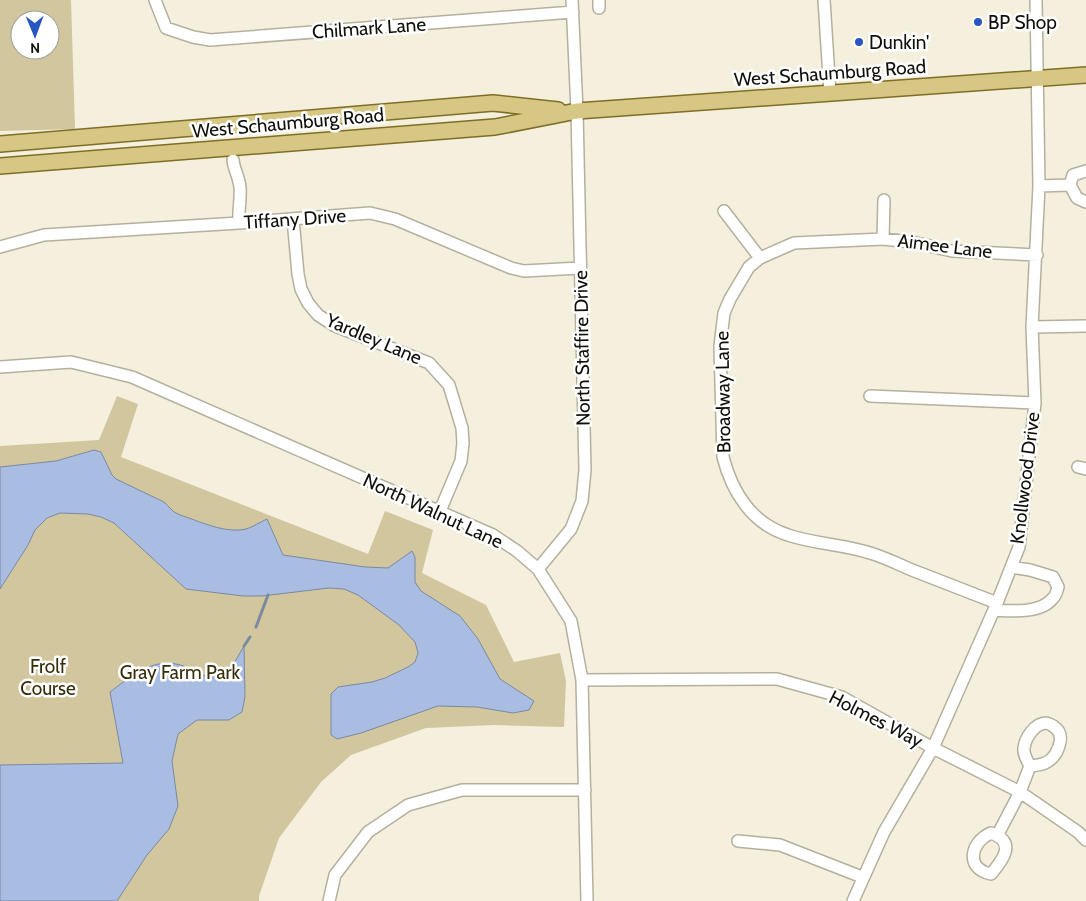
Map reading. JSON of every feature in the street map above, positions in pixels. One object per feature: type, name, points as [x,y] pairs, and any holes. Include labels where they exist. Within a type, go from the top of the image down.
[{"type":"main road","name":"West Schaumburg Road","points":[[0,166],[495,127],[577,111],[1086,75]]},
{"type":"main road","name":"West Schaumburg Road","points":[[0,144],[493,103],[577,111]]},
{"type":"street","name":"Chilmark Lane","points":[[155,0],[166,28],[193,37],[210,40],[573,12]]},
{"type":"street","name":"North Staffire Drive","points":[[538,570],[571,529],[582,501],[585,470],[577,111],[572,0]]},
{"type":"street","points":[[824,0],[830,94]]},
{"type":"street","name":"Knollwood Drive","points":[[853,901],[862,877],[884,832],[933,748],[996,607],[1019,547],[1035,404],[1032,327],[1039,186],[1036,0]]},
{"type":"street","points":[[233,160],[234,170],[239,178],[239,224]]},
{"type":"street","points":[[1086,171],[1073,175],[1070,185],[1077,198],[1086,202]]},
{"type":"street","points":[[1039,186],[1070,185]]},
{"type":"street","points":[[883,239],[884,200]]},
{"type":"street","points":[[724,211],[760,258]]},
{"type":"street","name":"Tiffany Drive","points":[[0,247],[44,235],[239,224],[370,213],[396,219],[511,268],[524,271],[580,268]]},
{"type":"street","name":"Yardley Lane","points":[[293,220],[301,289],[308,303],[318,315],[336,326],[430,363],[449,385],[462,428],[463,443],[461,461],[440,511]]},
{"type":"street","name":"Aimee Lane","points":[[883,239],[912,242],[952,251],[1037,255]]},
{"type":"street","name":"Broadway Lane","points":[[883,239],[794,243],[760,258],[749,267],[724,313],[720,346],[723,457],[727,471],[735,490],[746,507],[773,529],[788,536],[869,552],[996,607]]},
{"type":"street","points":[[1032,327],[1086,326]]},
{"type":"street","name":"North Walnut Lane","points":[[0,367],[71,362],[132,377],[493,535],[517,551],[538,570],[571,622],[582,680],[587,901]]},
{"type":"street","points":[[870,396],[1035,404]]},
{"type":"street","points":[[996,607],[1032,610],[1054,598],[1058,587],[1053,577],[1030,570],[1011,568]]},
{"type":"street","name":"Holmes Way","points":[[582,680],[777,679],[842,697],[933,748],[1020,792],[1078,832],[1086,840]]},
{"type":"street","points":[[997,836],[1020,792],[1030,766]]},
{"type":"street","points":[[329,901],[335,875],[368,832],[408,805],[462,790],[584,790]]},
{"type":"street","points":[[738,841],[780,845],[862,877]]},
{"type":"green space","points":[[0,0],[71,0],[75,129],[0,131]]},
{"type":"green space","name":"Gray Farm Park","points":[[117,396],[138,404],[121,457],[368,554],[385,511],[433,530],[422,573],[486,605],[514,662],[560,653],[566,681],[564,727],[494,725],[426,728],[351,755],[321,782],[279,838],[259,896],[259,901],[0,901],[0,446],[99,440]]},
{"type":"water","points":[[94,450],[101,452],[112,475],[116,479],[164,502],[180,515],[230,530],[246,529],[267,519],[283,555],[365,567],[388,568],[412,551],[415,557],[415,582],[421,591],[460,616],[478,639],[500,679],[534,701],[529,710],[513,713],[477,707],[438,706],[361,733],[337,739],[331,735],[331,694],[338,687],[385,678],[415,662],[418,653],[415,642],[399,625],[358,595],[344,589],[329,588],[262,596],[243,596],[186,589],[114,523],[88,514],[60,513],[47,518],[35,530],[28,545],[0,589],[0,467],[56,461]]},
{"type":"water","points":[[244,646],[245,697],[242,712],[229,720],[197,720],[178,734],[172,761],[178,806],[169,829],[147,855],[117,901],[0,901],[0,765],[123,763],[110,692],[140,671],[157,664],[180,665],[209,678],[229,672]]},
{"type":"waterway","points":[[256,627],[268,595]]},
{"type":"waterway","points":[[244,646],[250,637]]},
{"type":"place","name":"BP Shop","points":[[978,22]]},
{"type":"place","name":"Dunkin'","points":[[859,42]]},
{"type":"park label","name":"Frolf Course","points":[[48,677]]}]
